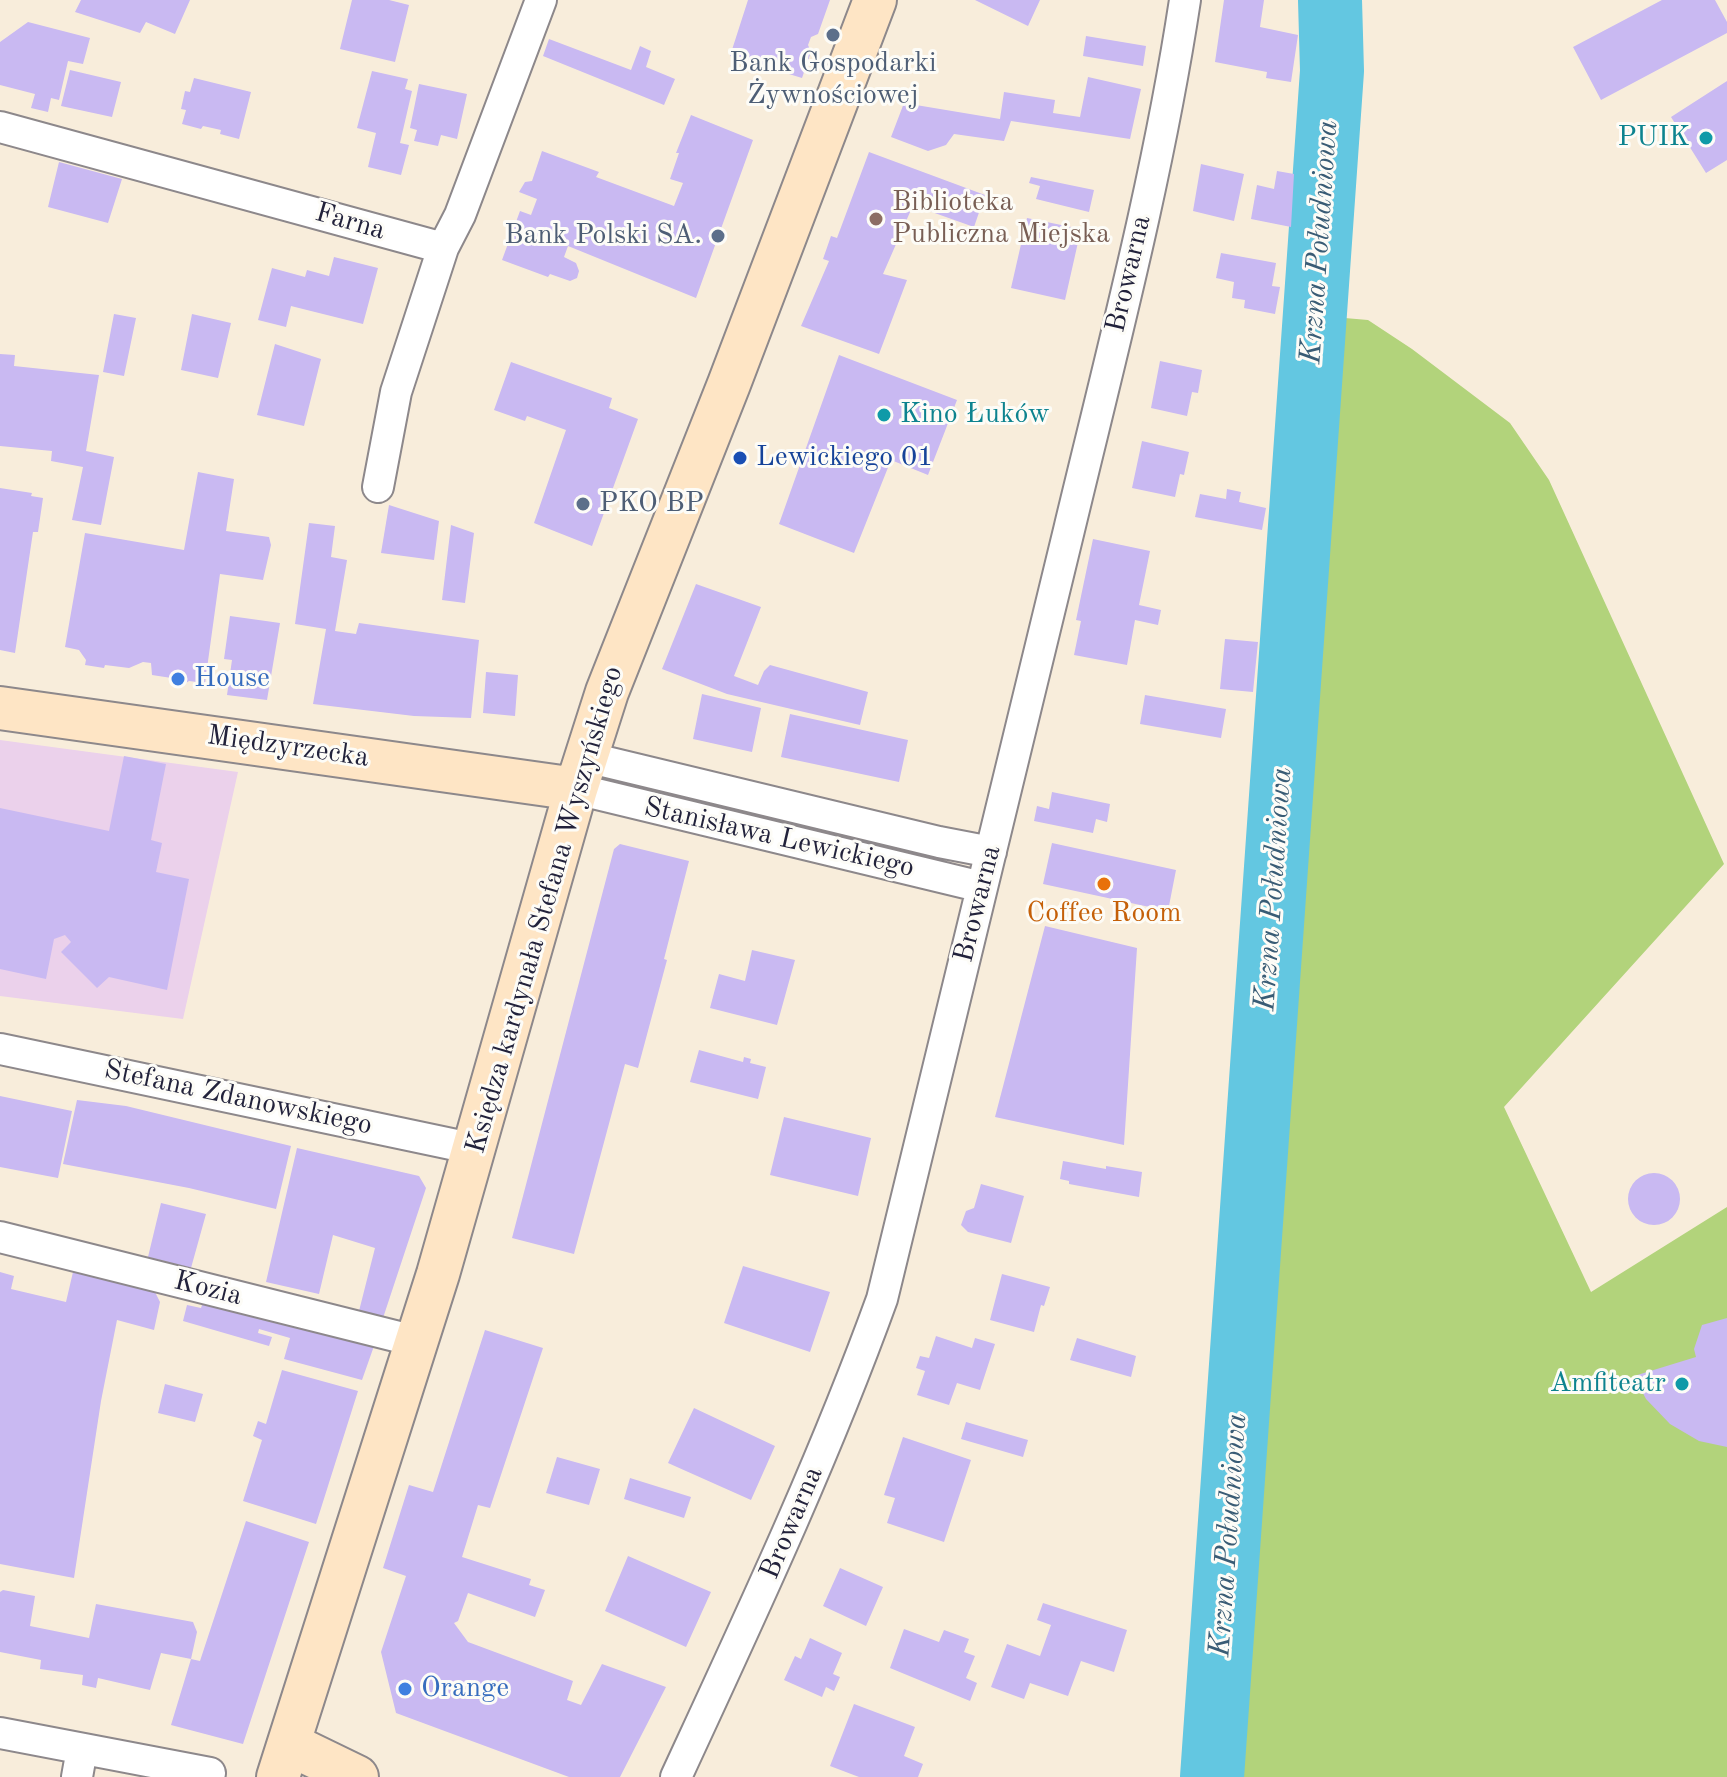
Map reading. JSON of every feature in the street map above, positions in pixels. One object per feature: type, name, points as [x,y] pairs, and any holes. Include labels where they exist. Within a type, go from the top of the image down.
[{"type":"main road","name":"Księdza kardynała Stefana Wyszyńskiego","points":[[284,1760],[475,1149],[581,773],[620,655],[729,384],[875,0]]},
{"type":"main road","name":"Międzyrzecka","points":[[0,708],[581,773]]},
{"type":"main road","points":[[284,1760],[357,1777]]},
{"type":"street","points":[[378,487],[396,392],[443,248],[460,215],[541,0]]},
{"type":"street","name":"Browarna","points":[[676,1777],[775,1565],[848,1392],[882,1299],[1103,389],[1155,157],[1185,0]]},
{"type":"street","name":"Farna","points":[[0,127],[443,248]]},
{"type":"street","name":"Stanisława Lewickiego","points":[[581,773],[991,852]]},
{"type":"street","name":"Stanisława Lewickiego","points":[[581,773],[982,887]]},
{"type":"street","name":"Stefana Zdanowskiego","points":[[0,1049],[475,1149]]},
{"type":"street","name":"Kozia","points":[[0,1237],[415,1341]]},
{"type":"street","points":[[0,1733],[79,1763],[210,1773]]},
{"type":"shaded area","points":[[0,740],[238,772],[183,1019],[0,996]]},
{"type":"green space","points":[[1333,317],[1368,320],[1510,423],[1549,480],[1724,864],[1504,1107],[1591,1292],[1727,1207],[1727,1777],[1238,1777],[1307,653]]},
{"type":"building","points":[[81,0],[190,0],[175,34],[146,22],[140,33],[75,12]]},
{"type":"building","points":[[352,0],[389,0],[409,5],[395,62],[340,49]]},
{"type":"building","points":[[748,0],[830,0],[818,34],[811,37],[808,45],[811,52],[802,78],[730,56]]},
{"type":"building","points":[[975,0],[1040,0],[1028,26]]},
{"type":"building","points":[[1224,0],[1264,0],[1260,27],[1298,35],[1291,82],[1266,78],[1267,72],[1215,62]]},
{"type":"building","points":[[1662,0],[1715,0],[1727,22],[1727,33],[1601,100],[1573,47]]},
{"type":"building","points":[[28,22],[90,38],[83,64],[68,61],[59,100],[51,98],[48,112],[31,108],[35,94],[0,85],[0,42]]},
{"type":"building","points":[[1086,36],[1146,46],[1143,66],[1083,56]]},
{"type":"building","points":[[549,39],[631,70],[640,46],[651,51],[646,67],[675,79],[664,105],[543,56]]},
{"type":"building","points":[[70,70],[121,82],[112,117],[61,106]]},
{"type":"building","points":[[372,71],[408,79],[405,89],[412,91],[400,143],[409,145],[401,175],[368,167],[376,133],[357,128]]},
{"type":"building","points":[[1088,77],[1141,89],[1130,139],[1011,121],[1004,141],[954,134],[946,145],[928,151],[891,137],[904,103],[1000,119],[1004,92],[1055,100],[1053,113],[1080,117]]},
{"type":"building","points":[[194,78],[251,92],[239,139],[220,134],[221,130],[182,124],[186,110],[181,109],[185,91],[190,92]]},
{"type":"building","name":"PUIK","points":[[1727,81],[1727,160],[1706,173],[1671,117]]},
{"type":"building","points":[[419,84],[467,94],[457,139],[441,135],[438,146],[414,141],[417,130],[410,128]]},
{"type":"building","points":[[691,115],[753,140],[696,298],[568,246],[564,257],[576,263],[579,271],[577,278],[570,281],[550,274],[548,277],[502,260],[520,211],[531,215],[537,199],[519,192],[525,182],[532,181],[542,151],[599,172],[596,177],[674,206],[683,183],[670,179],[679,153],[676,153]]},
{"type":"building","name":"Biblioteka Publiczna Miejska","points":[[869,152],[985,195],[974,227],[914,203],[883,274],[907,280],[879,354],[801,326],[829,261],[823,259],[831,236],[837,238]]},
{"type":"building","points":[[59,162],[122,179],[108,223],[48,207]]},
{"type":"building","points":[[1201,164],[1244,174],[1234,221],[1193,211]]},
{"type":"building","points":[[1277,171],[1294,174],[1291,227],[1251,219],[1257,185],[1274,189]]},
{"type":"building","points":[[1031,177],[1094,190],[1089,212],[1036,199],[1040,186],[1029,183]]},
{"type":"building","points":[[1027,218],[1081,229],[1065,300],[1011,288]]},
{"type":"building","points":[[1221,253],[1276,263],[1272,286],[1280,287],[1275,314],[1244,308],[1245,300],[1232,298],[1234,282],[1216,278]]},
{"type":"building","points":[[334,257],[378,268],[363,324],[291,306],[286,327],[258,320],[272,268],[305,277],[307,270],[329,276]]},
{"type":"building","points":[[114,314],[136,318],[124,376],[103,372]]},
{"type":"building","points":[[192,314],[231,323],[218,378],[181,370]]},
{"type":"building","points":[[275,344],[321,359],[304,426],[257,415]]},
{"type":"building","points":[[0,354],[15,355],[14,366],[99,375],[86,451],[114,457],[101,525],[72,520],[83,467],[51,461],[52,451],[0,446]]},
{"type":"building","points":[[839,355],[957,400],[928,475],[891,460],[854,553],[779,524]]},
{"type":"building","points":[[1160,361],[1202,370],[1198,393],[1192,392],[1187,416],[1151,408]]},
{"type":"building","points":[[511,362],[612,398],[609,408],[638,419],[592,546],[534,523],[566,430],[527,416],[525,421],[494,410]]},
{"type":"building","points":[[1142,441],[1189,452],[1175,497],[1132,488]]},
{"type":"building","points":[[198,472],[234,479],[226,531],[269,537],[271,545],[263,580],[220,574],[205,683],[189,681],[183,685],[178,679],[152,675],[151,663],[143,662],[129,668],[85,665],[86,660],[79,650],[65,647],[85,533],[184,550]]},
{"type":"building","points":[[0,488],[43,498],[38,532],[33,532],[15,653],[0,650]]},
{"type":"building","points":[[1227,489],[1241,492],[1239,502],[1266,508],[1262,530],[1195,517],[1200,494],[1226,499]]},
{"type":"building","points":[[389,505],[439,521],[434,560],[381,553]]},
{"type":"building","points":[[309,523],[335,526],[331,557],[347,560],[335,631],[356,634],[359,623],[479,640],[471,718],[414,716],[313,704],[326,629],[295,624]]},
{"type":"building","points":[[451,525],[474,533],[465,603],[442,600]]},
{"type":"building","points":[[1093,539],[1150,551],[1139,605],[1161,610],[1158,625],[1135,620],[1127,665],[1074,655],[1081,621],[1076,620]]},
{"type":"building","points":[[696,584],[761,607],[734,676],[758,685],[770,665],[868,692],[860,725],[727,694],[662,669]]},
{"type":"building","points":[[230,616],[280,623],[267,700],[227,695],[232,660],[224,659]]},
{"type":"building","points":[[1225,639],[1258,642],[1253,692],[1220,689]]},
{"type":"building","points":[[486,672],[518,675],[515,716],[483,713]]},
{"type":"building","points":[[702,694],[761,708],[752,752],[693,739]]},
{"type":"building","points":[[1145,695],[1226,709],[1221,738],[1140,724]]},
{"type":"building","points":[[790,714],[908,740],[899,782],[781,757]]},
{"type":"building","points":[[124,756],[166,764],[151,840],[162,843],[156,872],[189,879],[167,990],[109,977],[97,988],[61,952],[71,942],[65,935],[54,939],[46,979],[0,969],[0,808],[109,831]]},
{"type":"building","points":[[1052,792],[1110,804],[1107,822],[1096,819],[1093,833],[1034,821],[1037,806],[1049,809]]},
{"type":"building","points":[[1052,843],[1176,870],[1168,911],[1043,884]]},
{"type":"building","points":[[620,844],[689,861],[638,1068],[625,1064],[574,1254],[512,1238],[614,849]]},
{"type":"building","points":[[1045,926],[1137,948],[1124,1145],[995,1117]]},
{"type":"building","points":[[752,950],[795,960],[777,1025],[710,1008],[719,974],[745,981]]},
{"type":"building","points":[[699,1050],[743,1062],[744,1057],[751,1059],[750,1063],[766,1067],[758,1099],[690,1082]]},
{"type":"building","points":[[0,1096],[72,1111],[58,1178],[0,1167]]},
{"type":"building","points":[[77,1100],[126,1106],[291,1146],[276,1209],[189,1188],[63,1164]]},
{"type":"building","points":[[784,1117],[871,1138],[858,1196],[770,1175]]},
{"type":"building","points":[[297,1148],[419,1176],[426,1188],[383,1318],[359,1311],[375,1248],[333,1235],[319,1294],[266,1282]]},
{"type":"building","points":[[1063,1161],[1142,1172],[1139,1197],[1069,1184],[1069,1181],[1060,1179]]},
{"type":"building","points":[[1654,1173],[1672,1181],[1680,1199],[1672,1217],[1654,1225],[1636,1217],[1628,1199],[1636,1181]]},
{"type":"building","points":[[981,1184],[1024,1196],[1011,1243],[968,1232],[961,1225],[966,1211],[974,1208]]},
{"type":"building","points":[[161,1203],[206,1214],[191,1268],[148,1257]]},
{"type":"building","points":[[743,1266],[830,1292],[810,1352],[724,1323]]},
{"type":"building","points":[[0,1272],[14,1276],[11,1289],[66,1302],[73,1272],[155,1292],[160,1302],[154,1330],[117,1320],[101,1401],[74,1578],[0,1564]]},
{"type":"building","points":[[1002,1274],[1050,1287],[1044,1306],[1041,1305],[1034,1332],[990,1320]]},
{"type":"building","points":[[203,1302],[374,1346],[362,1380],[284,1359],[290,1338],[259,1329],[258,1333],[272,1337],[269,1346],[183,1321],[187,1305],[201,1308]]},
{"type":"building","name":"Amfiteatr","points":[[1727,1318],[1727,1447],[1699,1441],[1670,1424],[1646,1399],[1634,1376],[1696,1357],[1694,1349],[1702,1325]]},
{"type":"building","points":[[485,1330],[543,1348],[490,1508],[478,1505],[462,1557],[531,1579],[529,1585],[545,1590],[535,1617],[468,1593],[458,1621],[454,1623],[468,1642],[573,1681],[567,1700],[581,1705],[602,1664],[666,1687],[620,1777],[569,1777],[396,1713],[381,1652],[406,1576],[383,1568],[409,1485],[433,1492]]},
{"type":"building","points":[[936,1336],[972,1348],[975,1338],[995,1344],[980,1390],[957,1383],[949,1405],[917,1395],[925,1371],[916,1368],[920,1356],[929,1358]]},
{"type":"building","points":[[1077,1338],[1136,1356],[1131,1377],[1070,1360]]},
{"type":"building","points":[[282,1370],[358,1391],[316,1524],[243,1501],[262,1440],[253,1436],[258,1421],[266,1424]]},
{"type":"building","points":[[165,1384],[203,1394],[195,1422],[158,1413]]},
{"type":"building","points":[[694,1408],[775,1446],[751,1500],[668,1463]]},
{"type":"building","points":[[966,1422],[1028,1440],[1023,1457],[961,1439]]},
{"type":"building","points":[[903,1437],[971,1460],[944,1542],[887,1523],[895,1498],[884,1495]]},
{"type":"building","points":[[557,1457],[600,1469],[589,1505],[546,1493]]},
{"type":"building","points":[[630,1478],[691,1497],[684,1518],[624,1499]]},
{"type":"building","points":[[246,1521],[309,1542],[243,1744],[171,1725],[191,1659],[200,1661]]},
{"type":"building","points":[[628,1556],[711,1592],[686,1647],[605,1611]]},
{"type":"building","points":[[840,1568],[883,1587],[866,1626],[823,1606]]},
{"type":"building","points":[[0,1592],[35,1596],[30,1626],[89,1638],[96,1604],[193,1622],[197,1632],[191,1659],[161,1653],[150,1690],[98,1678],[96,1688],[82,1685],[83,1675],[40,1669],[41,1660],[0,1652]]},
{"type":"building","points":[[1043,1603],[1127,1630],[1114,1672],[1081,1661],[1068,1696],[1030,1683],[1024,1699],[991,1687],[1007,1644],[1040,1656],[1051,1625],[1037,1620]]},
{"type":"building","points":[[904,1629],[939,1642],[944,1630],[969,1639],[964,1652],[975,1656],[966,1678],[977,1683],[970,1701],[890,1668]]},
{"type":"building","points":[[810,1638],[842,1653],[833,1674],[840,1677],[834,1691],[826,1687],[822,1697],[784,1680],[795,1656],[801,1659]]},
{"type":"building","points":[[854,1704],[915,1727],[904,1756],[923,1764],[918,1777],[859,1777],[830,1766]]},
{"type":"waterway","name":"Krzna Południowa","points":[[1212,1777],[1332,71],[1330,0]]},
{"type":"place","name":"Bank Gospodarki Żywnościowej","points":[[833,35]]},
{"type":"place","name":"PUIK","points":[[1706,138]]},
{"type":"place","name":"Biblioteka Publiczna Miejska","points":[[876,219]]},
{"type":"place","name":"Bank Polski SA.","points":[[718,236]]},
{"type":"place","name":"Kino Łuków","points":[[884,415]]},
{"type":"place","name":"Lewickiego 01","points":[[740,458]]},
{"type":"place","name":"PKO BP","points":[[583,504]]},
{"type":"place","name":"House","points":[[178,679]]},
{"type":"place","name":"Coffee Room","points":[[1104,884]]},
{"type":"place","name":"Amfiteatr","points":[[1682,1384]]},
{"type":"place","name":"Orange","points":[[405,1689]]}]
